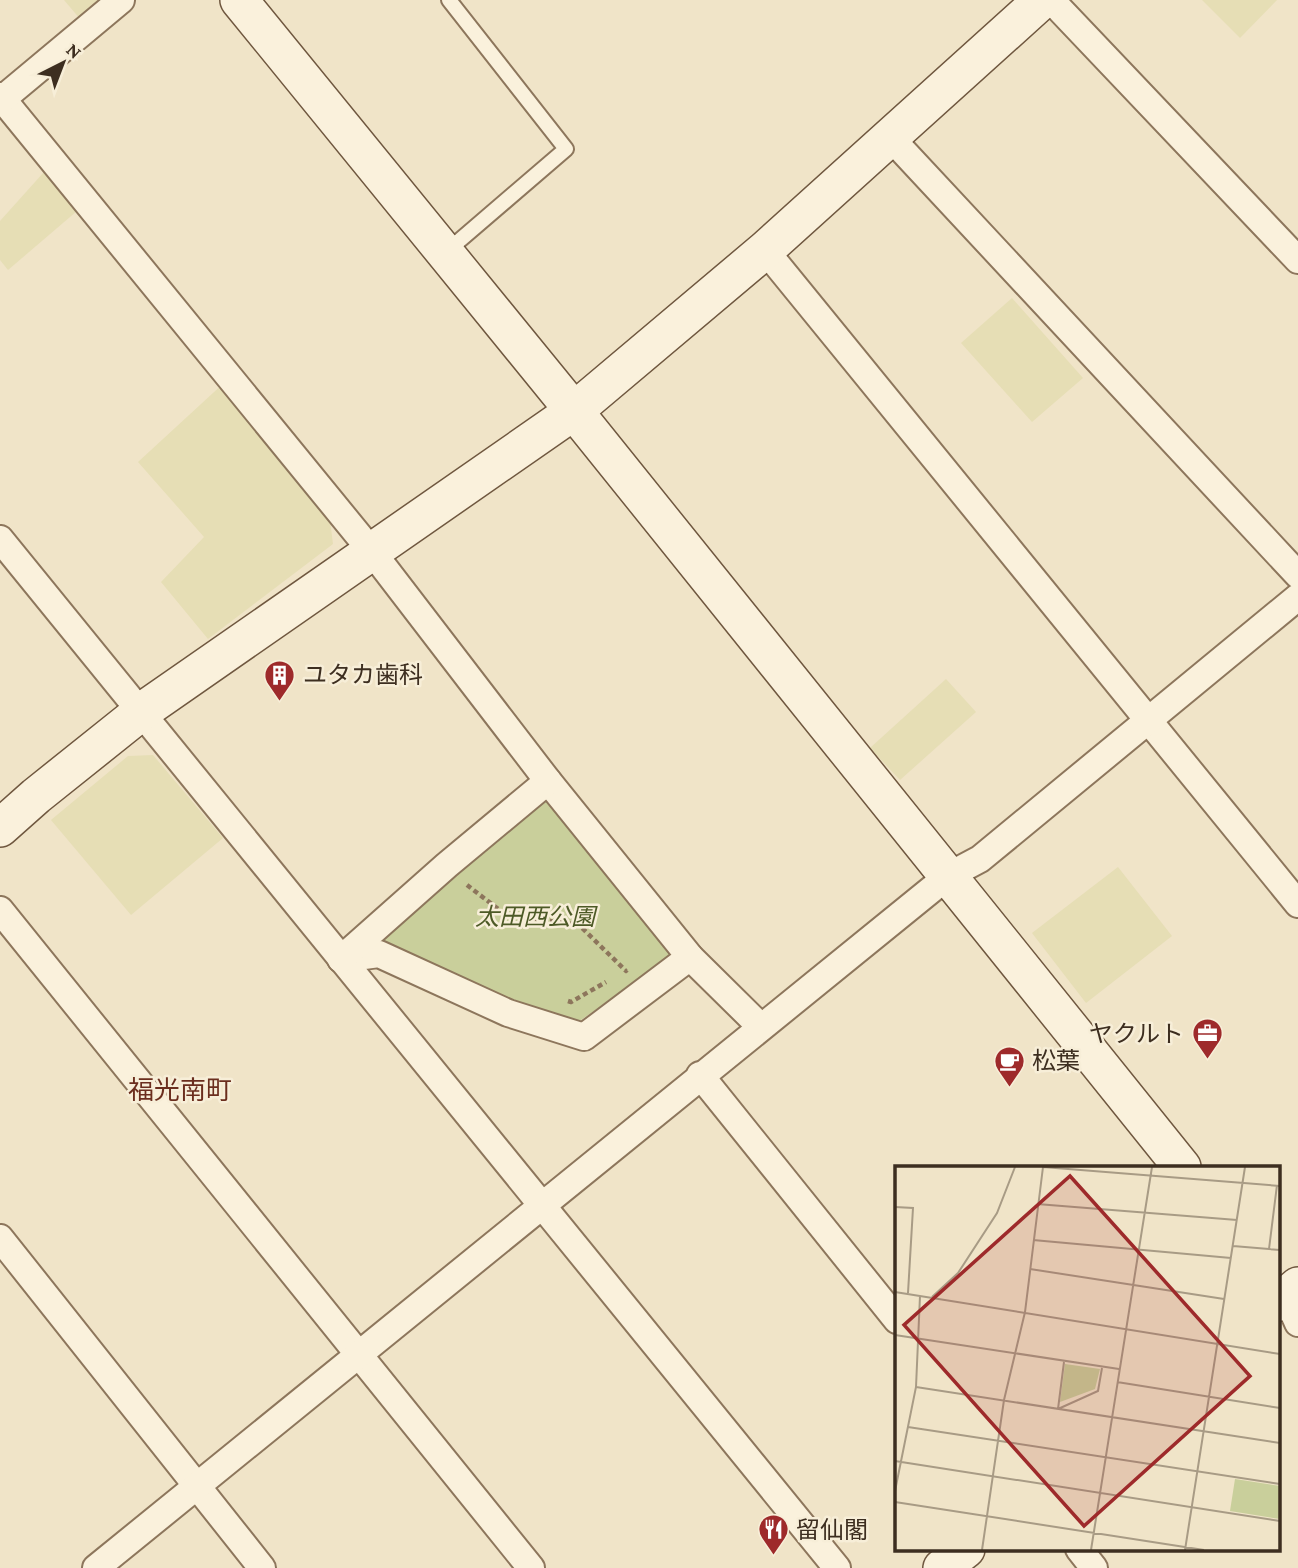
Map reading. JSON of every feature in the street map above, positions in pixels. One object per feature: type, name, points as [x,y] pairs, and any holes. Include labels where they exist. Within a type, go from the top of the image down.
[{"type":"street","points":[[121,0],[1,99],[373,553],[548,781],[690,957],[760,1026]]},
{"type":"street","points":[[239,0],[575,411],[1181,1166]]},
{"type":"street","points":[[0,828],[141,712],[575,411],[765,250],[1042,0]]},
{"type":"street","points":[[1051,0],[1298,260]]},
{"type":"street","points":[[890,137],[1298,575]]},
{"type":"street","points":[[765,250],[1298,904]]},
{"type":"street","points":[[0,539],[837,1568]]},
{"type":"street","points":[[96,1568],[760,1026],[948,876],[980,859],[1298,597]]},
{"type":"street","points":[[341,959],[447,865],[548,781]]},
{"type":"street","points":[[0,910],[531,1568]]},
{"type":"street","points":[[341,959],[379,954],[508,1013],[584,1037],[690,957]]},
{"type":"street","points":[[700,1075],[895,1318]]},
{"type":"street","points":[[0,1238],[262,1568]]},
{"type":"street","points":[[942,1568],[965,1550]]},
{"type":"street","points":[[1080,1550],[1094,1568]]},
{"type":"lane","points":[[445,253],[566,149],[449,0]]},
{"type":"path","points":[[462,881],[506,915],[579,925],[626,971],[643,992]]},
{"type":"path","points":[[558,999],[571,1002],[635,966]]},
{"type":"shaded area","points":[[64,0],[105,0],[81,20]]},
{"type":"shaded area","points":[[1202,0],[1277,0],[1240,38]]},
{"type":"shaded area","points":[[44,172],[77,211],[8,270],[0,260],[0,221]]},
{"type":"shaded area","points":[[1012,298],[1083,378],[1032,422],[961,343]]},
{"type":"shaded area","points":[[226,381],[330,520],[333,544],[208,639],[161,582],[204,537],[138,462]]},
{"type":"shaded area","points":[[946,679],[976,712],[900,780],[870,748]]},
{"type":"shaded area","points":[[153,755],[223,838],[131,915],[51,820],[128,756]]},
{"type":"shaded area","points":[[1118,867],[1172,936],[1086,1003],[1032,933]]},
{"type":"green space","name":"太田西公園","points":[[546,797],[678,953],[578,1022],[420,970],[376,941]]},
{"type":"place","name":"ユタカ歯科","points":[[280,702]]},
{"type":"place","name":"ヤクルト","points":[[1207,1061]]},
{"type":"place","name":"松葉","points":[[1009,1088]]},
{"type":"place","name":"留仙閣","points":[[773,1557]]},
{"type":"district","name":"福光南町","points":[[180,1090]]}]
